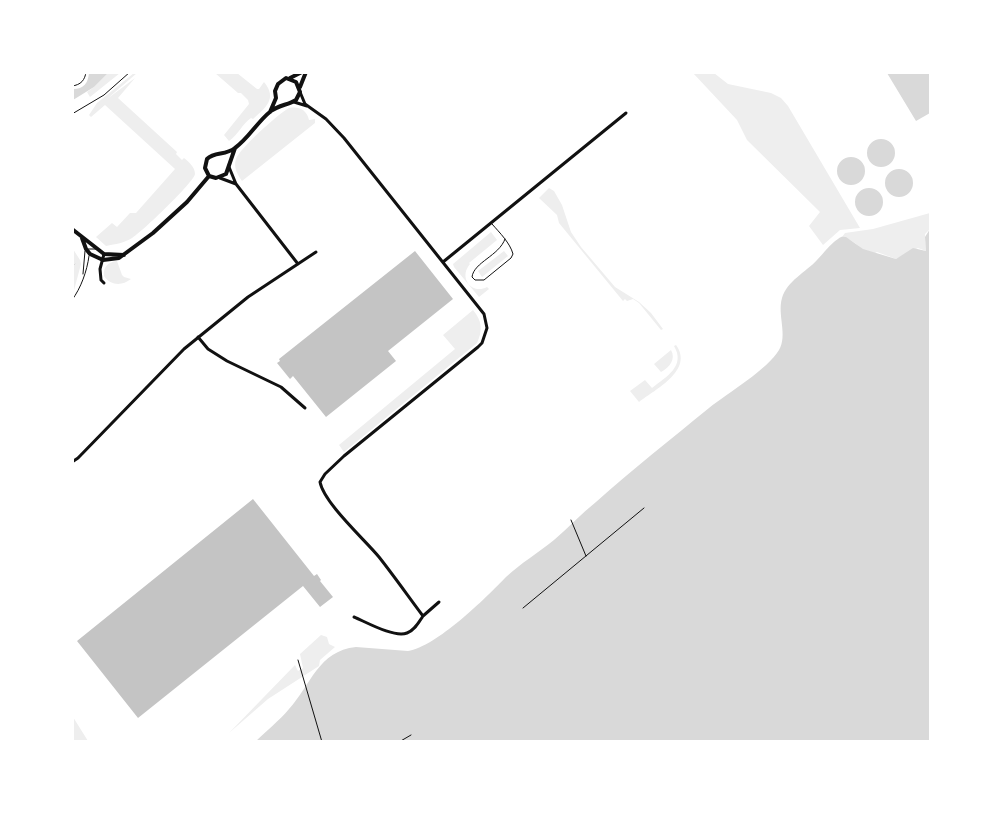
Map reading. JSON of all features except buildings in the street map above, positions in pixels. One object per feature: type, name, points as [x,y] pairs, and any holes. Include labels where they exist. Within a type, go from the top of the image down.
[{"type":"street","points":[[270,112],[278,84],[283,79],[304,72]]},
{"type":"street","points":[[293,102],[298,98],[304,72]]},
{"type":"street","points":[[290,78],[296,82],[308,106]]},
{"type":"street","points":[[276,94],[280,100],[286,103]]},
{"type":"street","points":[[236,184],[209,176],[204,168],[207,159],[213,154],[221,155],[235,148],[270,112],[286,103],[293,102],[308,106],[326,119],[344,138],[484,314],[487,328],[482,343],[344,456],[325,474],[320,482],[321,489],[379,558],[423,616]]},
{"type":"street","points":[[444,262],[626,113]]},
{"type":"street","points":[[220,178],[226,174],[235,148]]},
{"type":"street","points":[[221,155],[229,165],[236,184],[298,264]]},
{"type":"street","points":[[82,238],[88,251],[103,260],[116,259],[154,233],[187,202],[209,176]]},
{"type":"street","points":[[72,228],[104,254],[124,255]]},
{"type":"street","points":[[72,462],[198,337],[240,302],[316,252]]},
{"type":"street","points":[[104,254],[100,269],[101,280],[104,283]]},
{"type":"street","points":[[198,337],[208,349],[280,388],[305,408]]},
{"type":"street","points":[[354,617],[382,629],[399,634],[407,633],[416,627],[423,616],[439,602]]},
{"type":"lane","points":[[72,114],[104,95],[130,72]]},
{"type":"lane","points":[[492,224],[505,239],[512,250],[511,258],[484,280],[475,280],[472,277],[474,270],[502,247],[505,239]]},
{"type":"lane","points":[[88,251],[96,249]]},
{"type":"lane","points":[[72,300],[77,294],[83,275],[86,272],[88,251]]},
{"type":"lane","points":[[83,275],[82,271],[88,251]]},
{"type":"path","points":[[72,86],[80,84],[85,78],[86,72]]},
{"type":"path","points":[[523,608],[644,508]]},
{"type":"path","points":[[571,520],[586,556]]},
{"type":"path","points":[[298,660],[322,742]]},
{"type":"path","points":[[399,742],[411,735]]},
{"type":"shaded area","points":[[89,73],[108,73],[94,87],[73,100],[73,89],[85,85]]},
{"type":"shaded area","points":[[108,73],[120,73],[90,97],[87,92]]},
{"type":"shaded area","points":[[134,73],[137,73],[107,99],[135,78],[118,98],[177,152],[176,154],[182,160],[184,158],[190,163],[195,174],[193,179],[177,196],[137,234],[126,241],[106,246],[96,237],[112,223],[117,227],[130,213],[136,213],[175,169],[105,105],[91,117],[89,115],[97,103]]},
{"type":"shaded area","points":[[215,73],[237,73],[257,89],[264,82],[270,93],[270,98],[265,107],[253,119],[248,120],[229,141],[224,135],[249,104],[248,100],[241,93],[238,93]]},
{"type":"shaded area","points":[[693,73],[714,73],[728,84],[771,93],[781,98],[788,106],[860,228],[840,230],[823,245],[809,226],[820,212],[747,140],[737,120]]},
{"type":"shaded area","points":[[887,73],[930,73],[930,113],[916,121]]},
{"type":"shaded area","points":[[289,108],[302,110],[309,120],[315,119],[315,123],[242,181],[235,165],[239,154],[276,117]]},
{"type":"shaded area","points":[[881,139],[891,143],[895,153],[891,163],[881,167],[871,163],[867,153],[871,143]]},
{"type":"shaded area","points":[[851,157],[861,161],[865,171],[861,181],[851,185],[841,181],[837,171],[841,161]]},
{"type":"shaded area","points":[[899,169],[909,173],[913,183],[909,193],[899,197],[889,193],[885,183],[889,173]]},
{"type":"shaded area","points":[[549,188],[554,191],[562,205],[571,232],[581,247],[615,287],[639,302],[651,313],[663,329],[661,330],[639,303],[633,299],[627,301],[625,299],[623,301],[559,223],[557,215],[539,198]]},
{"type":"shaded area","points":[[869,188],[879,192],[883,202],[879,212],[869,216],[859,212],[855,202],[859,192]]},
{"type":"shaded area","points":[[930,213],[930,229],[925,234],[926,251],[918,248],[896,259],[877,252],[868,256],[856,244],[842,237],[845,233],[873,229]]},
{"type":"shaded area","points":[[930,229],[930,741],[255,742],[297,700],[316,670],[333,655],[356,647],[408,651],[419,648],[446,631],[474,609],[512,572],[554,540],[638,466],[709,408],[766,365],[774,357],[782,344],[781,304],[784,292],[835,241],[841,237],[846,237],[863,249],[896,259],[913,248],[926,251],[925,237]]},
{"type":"shaded area","points":[[491,232],[497,240],[469,263],[465,275],[468,284],[453,264]]},
{"type":"shaded area","points":[[73,249],[81,264],[73,294]]},
{"type":"shaded area","points":[[504,251],[508,256],[482,277],[478,271]]},
{"type":"shaded area","points":[[117,261],[122,275],[131,279],[120,284],[110,282],[104,276],[106,266]]},
{"type":"shaded area","points":[[468,284],[476,289],[487,287],[489,289],[479,297]]},
{"type":"shaded area","points":[[473,310],[481,326],[477,343],[344,452],[339,445],[455,349],[443,335]]},
{"type":"shaded area","points":[[676,345],[680,354],[680,363],[677,371],[663,385],[639,402],[630,391],[645,380],[652,388],[673,370],[678,359],[674,346]]},
{"type":"shaded area","points":[[671,350],[672,360],[667,368],[661,372],[654,364]]},
{"type":"shaded area","points":[[321,635],[327,637],[329,644],[335,647],[320,660],[319,666],[268,699],[229,733],[295,665],[298,671],[303,668],[300,654]]},
{"type":"shaded area","points":[[73,717],[88,741],[73,741]]},
{"type":"waterway","points":[[72,267],[75,264]]}]
